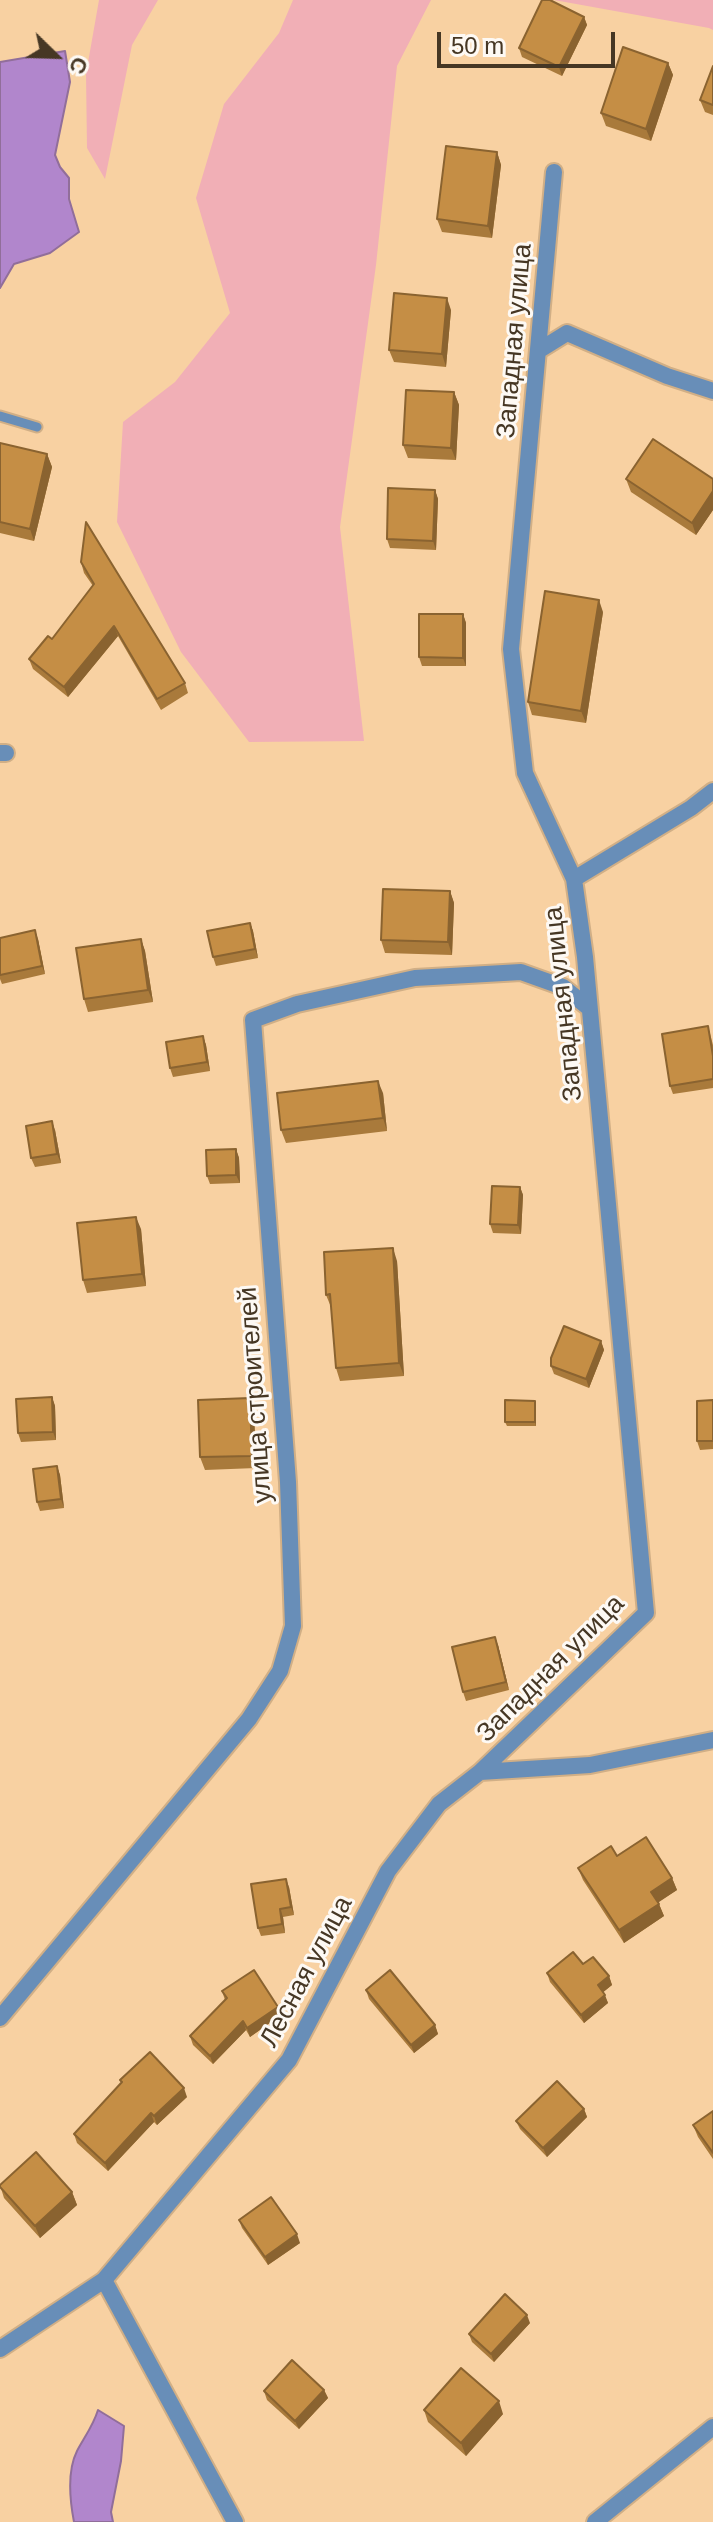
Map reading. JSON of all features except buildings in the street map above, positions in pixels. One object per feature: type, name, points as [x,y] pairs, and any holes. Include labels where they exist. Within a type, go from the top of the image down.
[{"type":"street","name":"Западная улица","points":[[480,1772],[646,1613],[574,879],[525,773],[511,649],[554,172]]},
{"type":"street","points":[[538,351],[567,333],[667,376],[713,391]]},
{"type":"street","points":[[574,879],[691,808],[713,791]]},
{"type":"street","name":"улица строителей","points":[[0,2018],[249,1719],[280,1671],[293,1626],[288,1482],[253,1020],[297,1004],[415,978],[521,972],[563,987],[589,1008]]},
{"type":"street","points":[[480,1772],[590,1765],[713,1740]]},
{"type":"street","name":"Лесная улица","points":[[0,2349],[104,2280],[289,2060],[388,1871],[439,1804],[480,1772]]},
{"type":"street","points":[[104,2280],[235,2522]]},
{"type":"street","points":[[595,2522],[713,2427]]},
{"type":"lane","points":[[0,416],[37,427]]},
{"type":"shaded area","points":[[99,0],[158,0],[132,45],[105,179],[87,148],[86,74]]},
{"type":"shaded area","points":[[293,0],[431,0],[397,66],[376,265],[340,527],[364,741],[249,742],[181,652],[117,522],[123,422],[175,382],[230,313],[196,198],[224,104],[279,33]]},
{"type":"shaded area","points":[[554,0],[713,0],[713,30],[709,28]]},
{"type":"shaded area","points":[[65,51],[70,82],[55,155],[69,178],[69,199],[79,232],[50,253],[14,264],[0,288],[0,62]]},
{"type":"shaded area","points":[[98,2410],[124,2426],[111,2512],[113,2522],[74,2522],[72,2468]]}]
